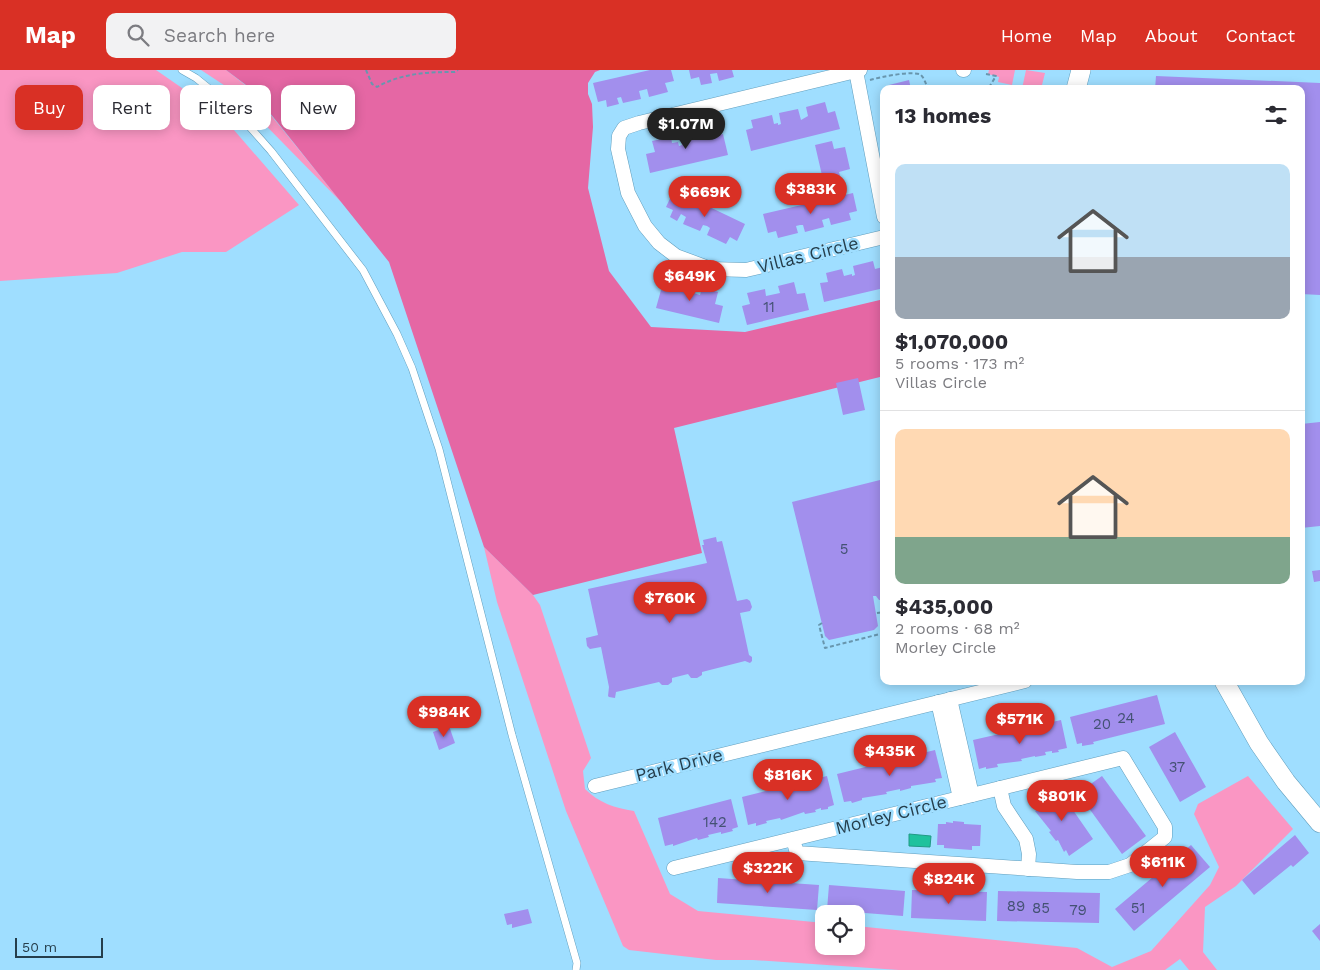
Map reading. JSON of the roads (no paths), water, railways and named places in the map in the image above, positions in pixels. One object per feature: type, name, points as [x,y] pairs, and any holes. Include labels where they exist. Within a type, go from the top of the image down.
[{"type":"main road","points":[[1077,85],[1081,70]]},
{"type":"main road","points":[[1226,685],[1259,743],[1286,782],[1320,823]]},
{"type":"street","points":[[861,74],[880,191]]},
{"type":"street","name":"Villas Circle","points":[[861,74],[639,123],[624,128],[619,136],[618,149],[628,193],[645,226],[659,243],[676,256],[692,263],[711,269],[746,270],[880,238]]},
{"type":"street","name":"Park Drive","points":[[595,786],[1009,685]]},
{"type":"street","name":"Morley Circle","points":[[944,701],[966,796]]},
{"type":"street","name":"Morley Circle","points":[[674,868],[1124,758],[1165,826],[1165,837],[1130,865],[1109,872],[1077,872],[797,854],[793,839]]},
{"type":"street","points":[[1000,788],[1004,806],[1026,838],[1029,854],[1028,869]]},
{"type":"lane","points":[[182,70],[196,78],[232,107],[271,151],[363,270],[397,334],[412,368],[439,449],[512,735],[577,963],[576,970]]}]
